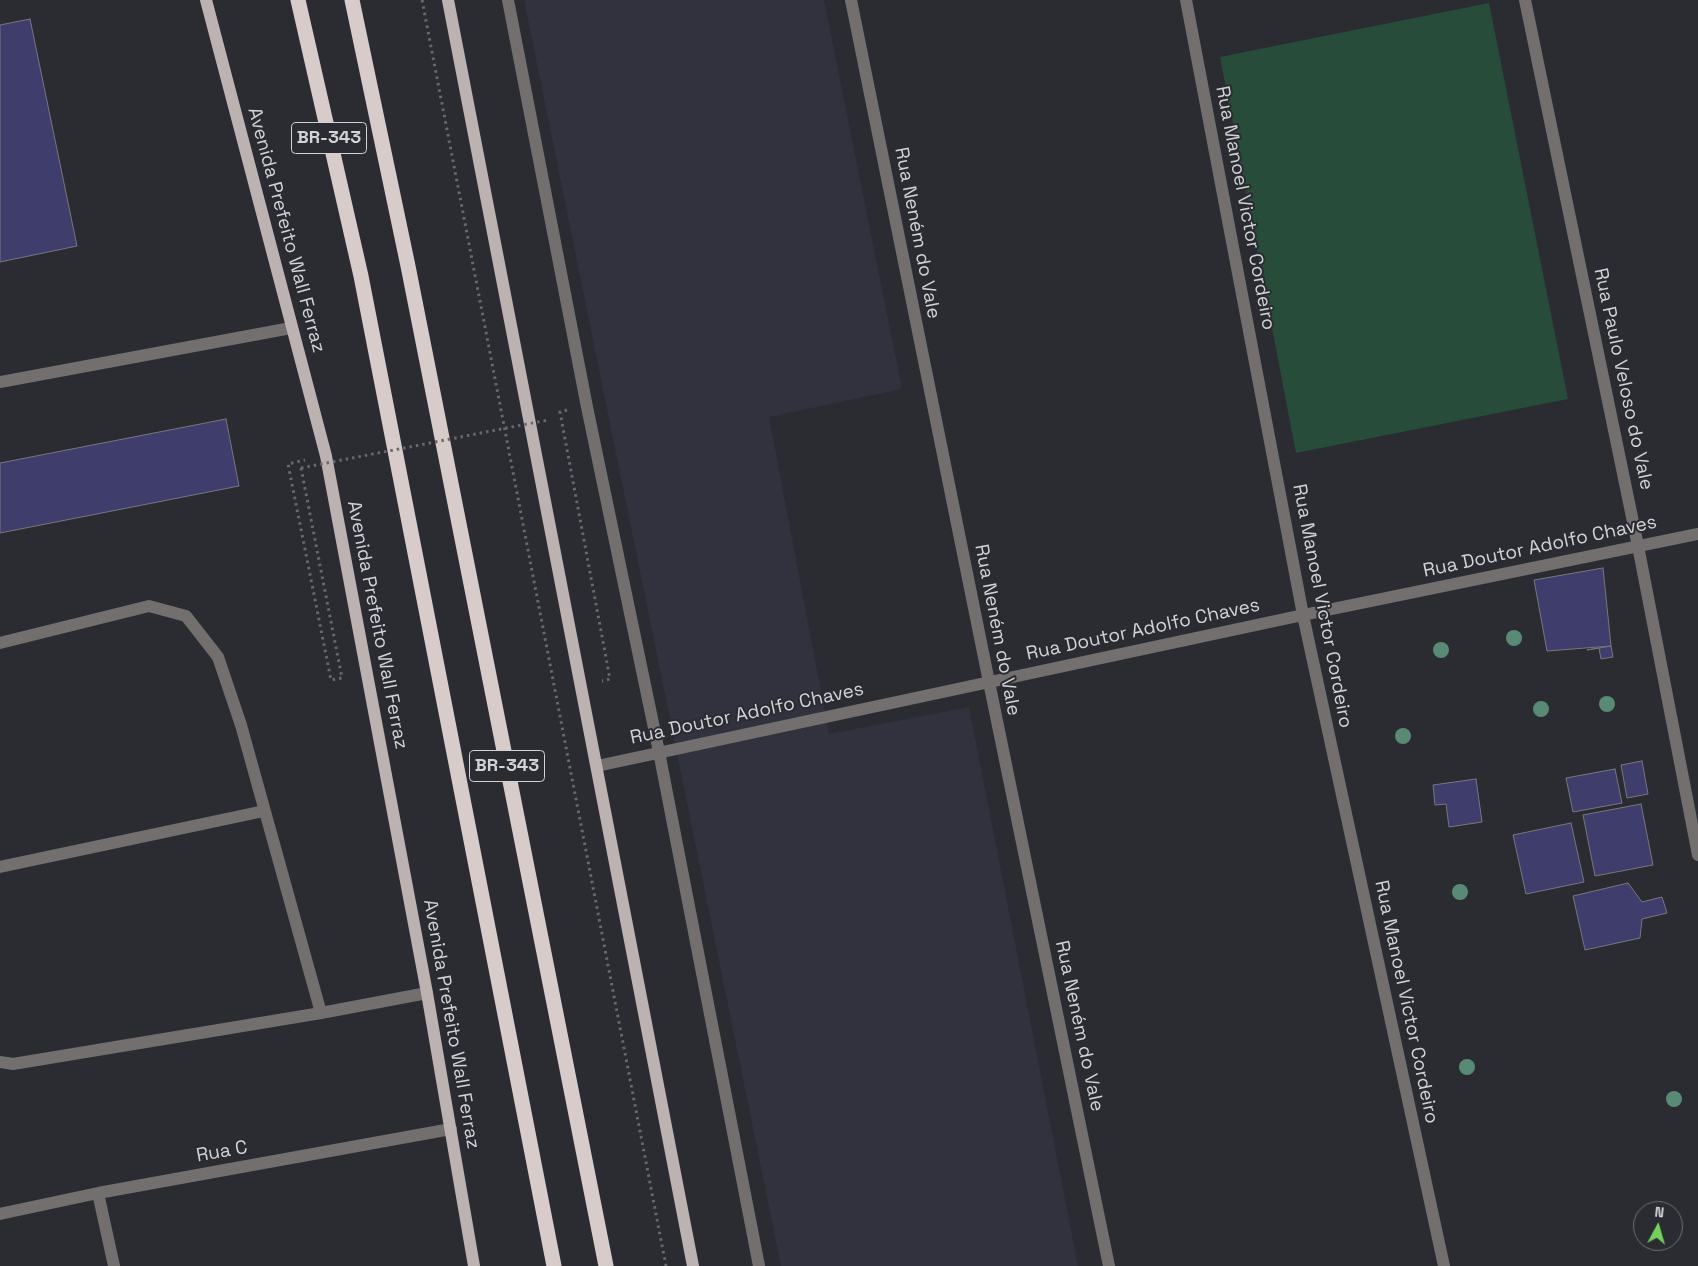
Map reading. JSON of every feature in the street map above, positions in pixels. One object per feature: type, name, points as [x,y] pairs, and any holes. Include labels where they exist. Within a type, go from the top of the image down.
[{"type":"highway","name":"BR-343","points":[[298,0],[361,276],[554,1266]]},
{"type":"highway","name":"BR-343","points":[[352,0],[408,266],[606,1266]]},
{"type":"main road","name":"Avenida Prefeito Wall Ferraz","points":[[206,0],[326,456],[427,993],[474,1266]]},
{"type":"main road","points":[[448,0],[693,1266]]},
{"type":"street","points":[[508,0],[587,406],[659,752],[759,1266]]},
{"type":"street","name":"Rua Neném do Vale","points":[[852,0],[1109,1266]]},
{"type":"street","name":"Rua Manoel Victor Cordeiro","points":[[1186,0],[1303,615],[1444,1266]]},
{"type":"street","name":"Rua Paulo Veloso do Vale","points":[[1525,0],[1638,546],[1698,855]]},
{"type":"street","points":[[0,382],[292,328]]},
{"type":"street","name":"Rua Doutor Adolfo Chaves","points":[[597,766],[1303,615],[1698,534]]},
{"type":"street","points":[[0,643],[149,606],[186,616],[218,657],[240,726],[321,1013]]},
{"type":"street","points":[[0,867],[264,811]]},
{"type":"street","points":[[0,1062],[13,1064],[321,1013],[427,993]]},
{"type":"street","name":"Rua C","points":[[0,1214],[98,1194],[451,1129]]},
{"type":"street","points":[[98,1194],[114,1266]]},
{"type":"path","points":[[422,0],[666,1266]]},
{"type":"path","points":[[560,412],[610,679],[598,682]]},
{"type":"path","points":[[288,464],[331,680],[342,678],[300,468],[548,420],[550,429]]},
{"type":"shaded area","points":[[524,0],[824,0],[902,389],[769,417],[829,734],[969,707],[1078,1266],[781,1266]]},
{"type":"green space","points":[[1489,3],[1568,399],[1296,453],[1220,57]]},
{"type":"building","points":[[30,19],[77,246],[0,262],[0,25]]},
{"type":"building","points":[[226,419],[239,486],[0,533],[0,463]]},
{"type":"building","points":[[1603,568],[1611,646],[1547,651],[1534,580]]},
{"type":"building","points":[[1611,646],[1613,657],[1601,659],[1599,648]]},
{"type":"building","points":[[1642,761],[1648,794],[1627,798],[1621,765]]},
{"type":"building","points":[[1615,769],[1622,803],[1573,812],[1566,778]]},
{"type":"building","points":[[1476,779],[1482,822],[1449,827],[1446,804],[1435,805],[1433,785]]},
{"type":"building","points":[[1641,804],[1653,865],[1595,876],[1583,815]]},
{"type":"building","points":[[1571,823],[1584,882],[1526,894],[1513,835]]},
{"type":"building","points":[[1628,883],[1642,902],[1662,897],[1667,913],[1642,919],[1640,938],[1585,950],[1573,896]]}]
